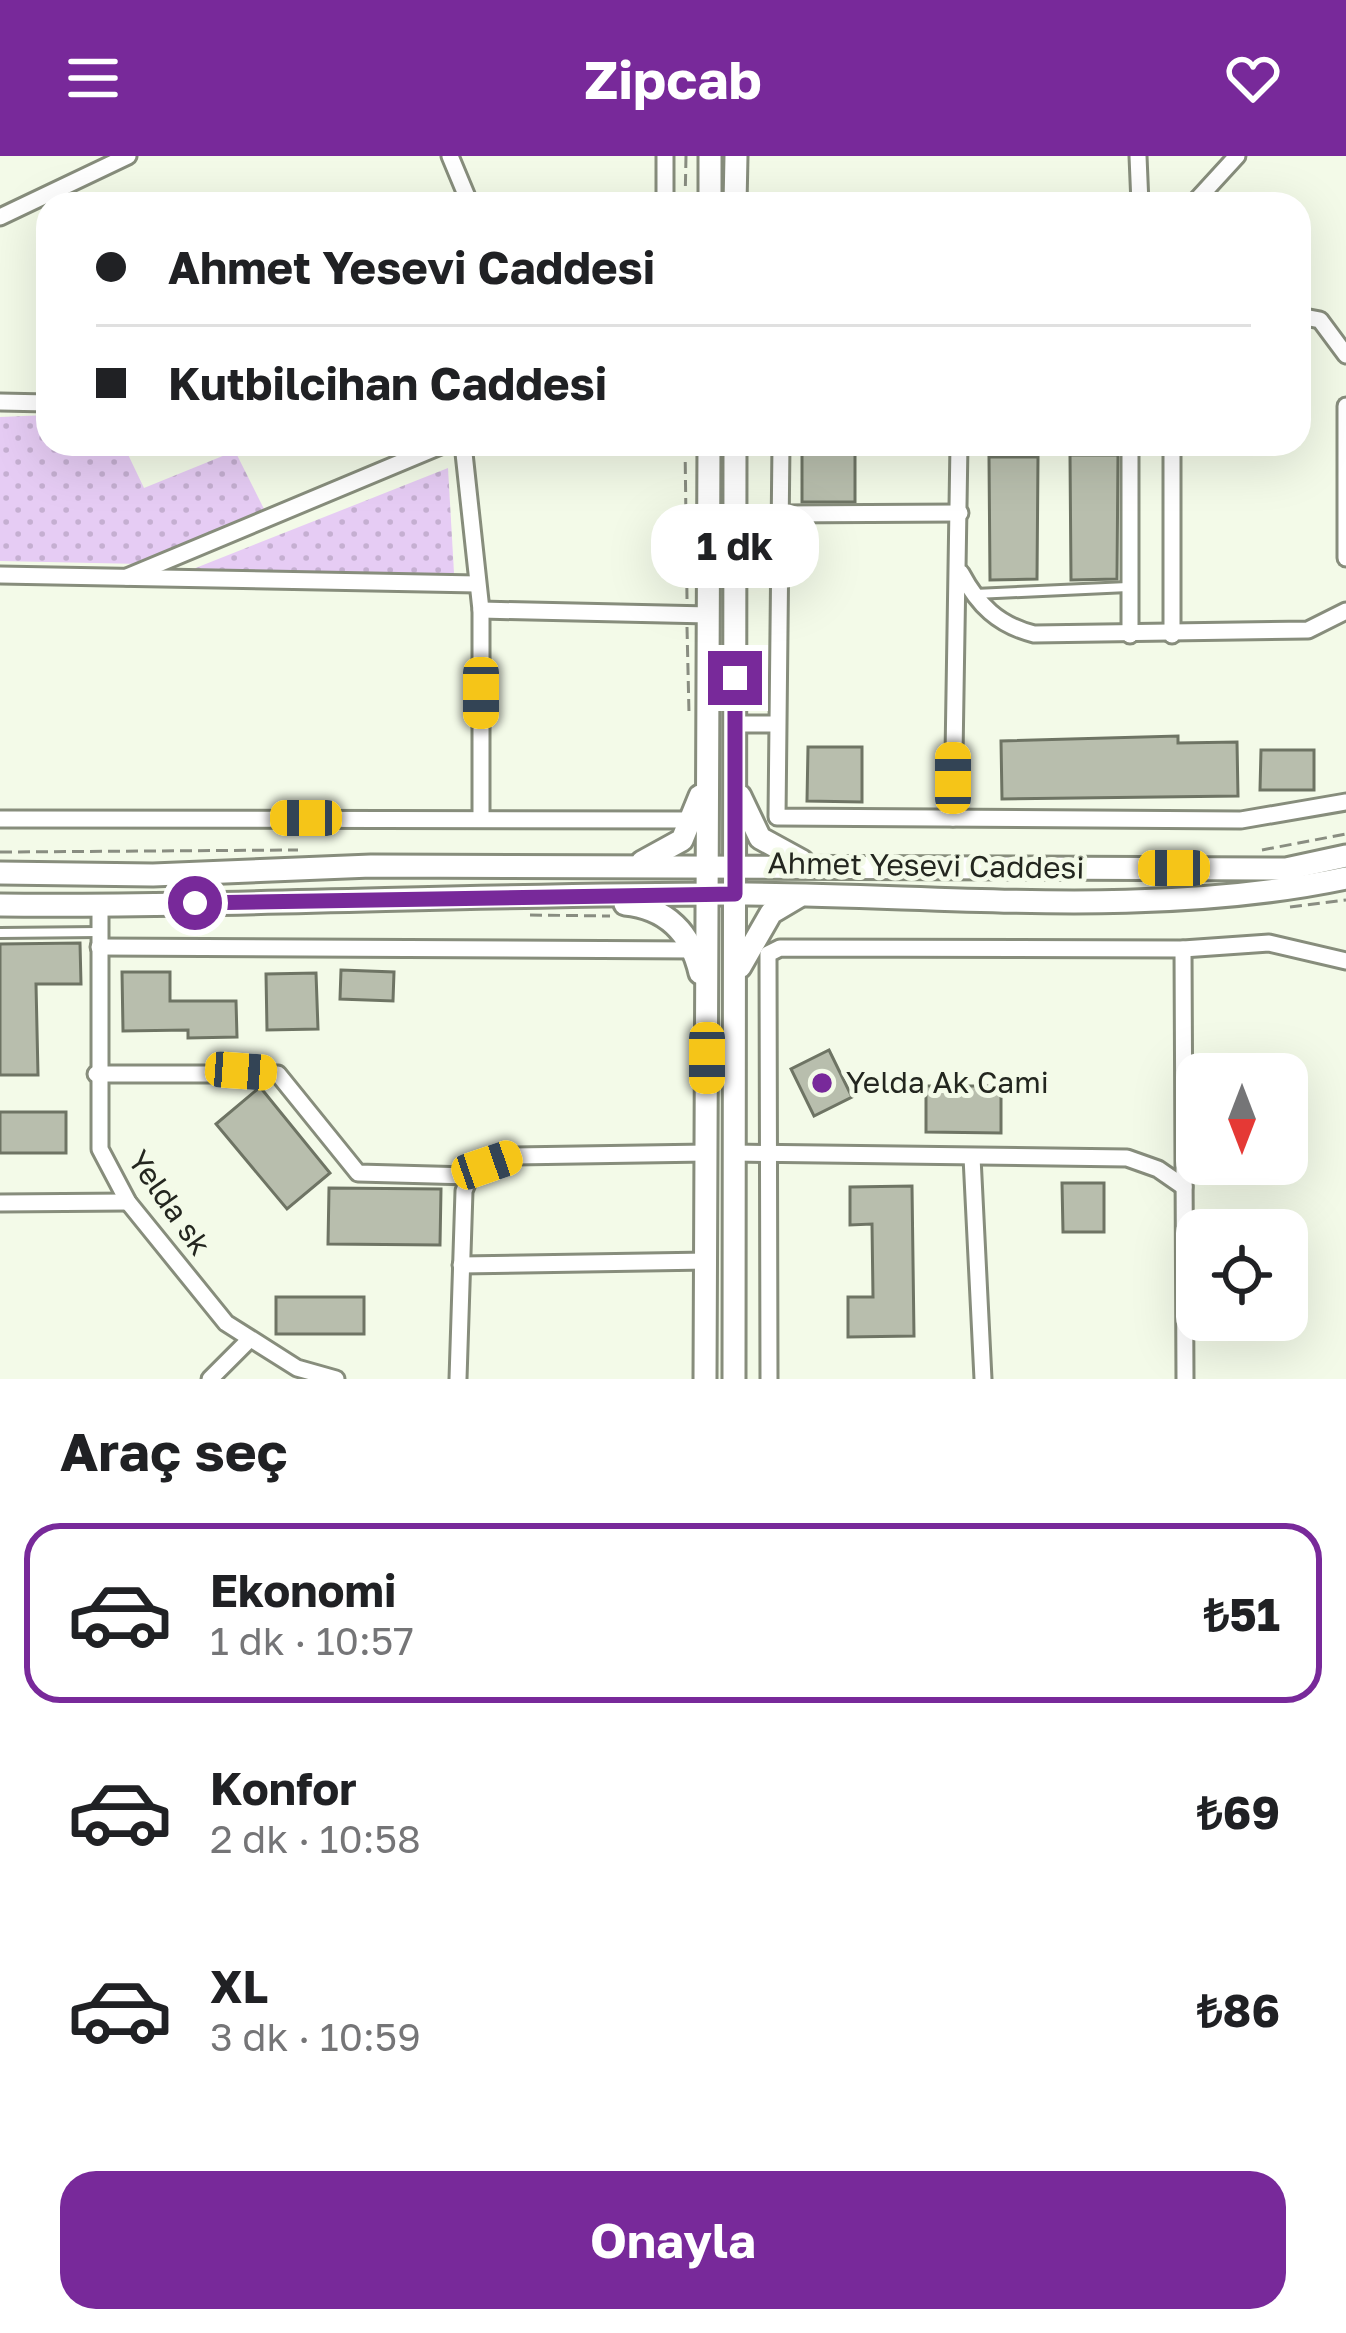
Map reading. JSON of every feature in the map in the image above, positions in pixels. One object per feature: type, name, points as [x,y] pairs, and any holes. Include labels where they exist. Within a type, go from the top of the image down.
[{"type":"main road","points":[[710,156],[710,192]]},
{"type":"main road","points":[[735,192],[736,156]]},
{"type":"main road","points":[[705,1379],[709,742],[698,615],[708,456]]},
{"type":"main road","points":[[734,1379],[735,456]]},
{"type":"main road","points":[[634,866],[671,848],[694,820],[709,742]]},
{"type":"main road","points":[[735,765],[742,807],[760,838],[784,856],[819,867]]},
{"type":"main road","name":"Ahmet Yesevi Caddesi","points":[[0,873],[708,865],[1286,868],[1346,856]]},
{"type":"main road","name":"Ahmet Yesevi Caddesi","points":[[0,904],[735,894],[1140,899],[1273,891],[1346,878]]},
{"type":"main road","points":[[735,985],[745,952],[767,919],[804,894]]},
{"type":"main road","points":[[528,895],[646,906],[682,930],[695,950],[708,1010]]},
{"type":"street","points":[[54,192],[128,156]]},
{"type":"street","points":[[450,156],[465,192]]},
{"type":"street","points":[[664,156],[665,192]]},
{"type":"street","points":[[1138,156],[1140,192]]},
{"type":"street","points":[[1204,192],[1237,156]]},
{"type":"street","points":[[0,218],[36,201]]},
{"type":"street","points":[[1311,318],[1320,320],[1346,355]]},
{"type":"street","points":[[0,402],[36,403]]},
{"type":"street","points":[[1346,406],[1346,558]]},
{"type":"street","points":[[122,579],[416,456]]},
{"type":"street","points":[[464,456],[481,610],[481,817]]},
{"type":"street","points":[[781,456],[777,817],[1241,820],[1346,802]]},
{"type":"street","points":[[953,818],[956,612],[961,573],[959,456]]},
{"type":"street","points":[[1130,456],[1130,635]]},
{"type":"street","points":[[1172,456],[1172,635]]},
{"type":"street","points":[[779,514],[960,513]]},
{"type":"street","points":[[961,573],[972,594],[994,617],[1019,631],[1172,635],[1307,630],[1346,611]]},
{"type":"street","points":[[0,574],[477,584]]},
{"type":"street","points":[[481,610],[698,615]]},
{"type":"street","points":[[735,724],[776,724]]},
{"type":"street","points":[[0,819],[694,820]]},
{"type":"street","name":"Yelda sk","points":[[100,905],[96,1074],[100,1149],[128,1202],[226,1323],[297,1368],[335,1379]]},
{"type":"street","points":[[99,940],[695,950]]},
{"type":"street","points":[[769,1379],[768,954],[780,948],[1183,949],[1269,943],[1346,961]]},
{"type":"street","points":[[1183,949],[1185,1379]]},
{"type":"street","points":[[96,1074],[278,1074],[358,1172],[470,1176],[514,1156],[707,1153]]},
{"type":"street","points":[[734,1153],[1127,1158],[1158,1169],[1184,1187]]},
{"type":"street","points":[[972,1156],[983,1379]]},
{"type":"street","points":[[458,1379],[464,1191],[470,1176]]},
{"type":"street","points":[[0,1203],[128,1202]]},
{"type":"street","points":[[461,1265],[707,1261]]},
{"type":"street","points":[[210,1379],[248,1341]]},
{"type":"lane","points":[[972,594],[1130,587]]},
{"type":"lane","points":[[0,933],[99,940]]},
{"type":"path","points":[[685,192],[686,156]]},
{"type":"path","points":[[686,456],[698,615],[689,713]]},
{"type":"shaded area","points":[[36,416],[36,456],[129,456],[144,488],[223,456],[238,456],[266,513],[141,564],[0,561],[0,417]]},
{"type":"shaded area","points":[[448,468],[454,573],[183,573]]},
{"type":"building","points":[[802,456],[855,456],[855,502],[802,502]]},
{"type":"building","points":[[1070,456],[1118,456],[1117,579],[1071,580]]},
{"type":"building","points":[[989,457],[1038,457],[1037,579],[990,580]]},
{"type":"building","points":[[1178,736],[1178,743],[1237,742],[1238,796],[1002,799],[1001,741]]},
{"type":"building","points":[[808,747],[862,747],[862,802],[807,801]]},
{"type":"building","points":[[1261,750],[1314,750],[1314,790],[1260,790]]},
{"type":"building","points":[[80,943],[81,984],[36,984],[38,1075],[0,1075],[0,944]]},
{"type":"building","points":[[341,970],[394,972],[393,1001],[340,999]]},
{"type":"building","points":[[122,972],[170,972],[170,1001],[236,1001],[237,1037],[188,1038],[188,1030],[123,1031]]},
{"type":"building","points":[[316,973],[318,1029],[267,1030],[266,974]]},
{"type":"building","name":"Yelda Ak Cami","points":[[829,1050],[852,1097],[814,1116],[791,1069]]},
{"type":"building","points":[[926,1086],[1001,1086],[1001,1133],[926,1132]]},
{"type":"building","points":[[260,1087],[330,1173],[287,1209],[216,1124]]},
{"type":"building","points":[[0,1112],[66,1112],[66,1153],[0,1153]]},
{"type":"building","points":[[1062,1183],[1104,1183],[1104,1232],[1063,1232]]},
{"type":"building","points":[[912,1186],[914,1336],[848,1337],[848,1297],[873,1297],[872,1224],[850,1225],[850,1187]]},
{"type":"building","points":[[329,1188],[441,1189],[440,1245],[328,1244]]},
{"type":"building","points":[[276,1297],[364,1297],[364,1334],[276,1334]]},
{"type":"place","name":"Yelda Ak Cami","points":[[822,1083]]},
{"type":"route","points":[[195,903],[735,894],[735,678]]}]
